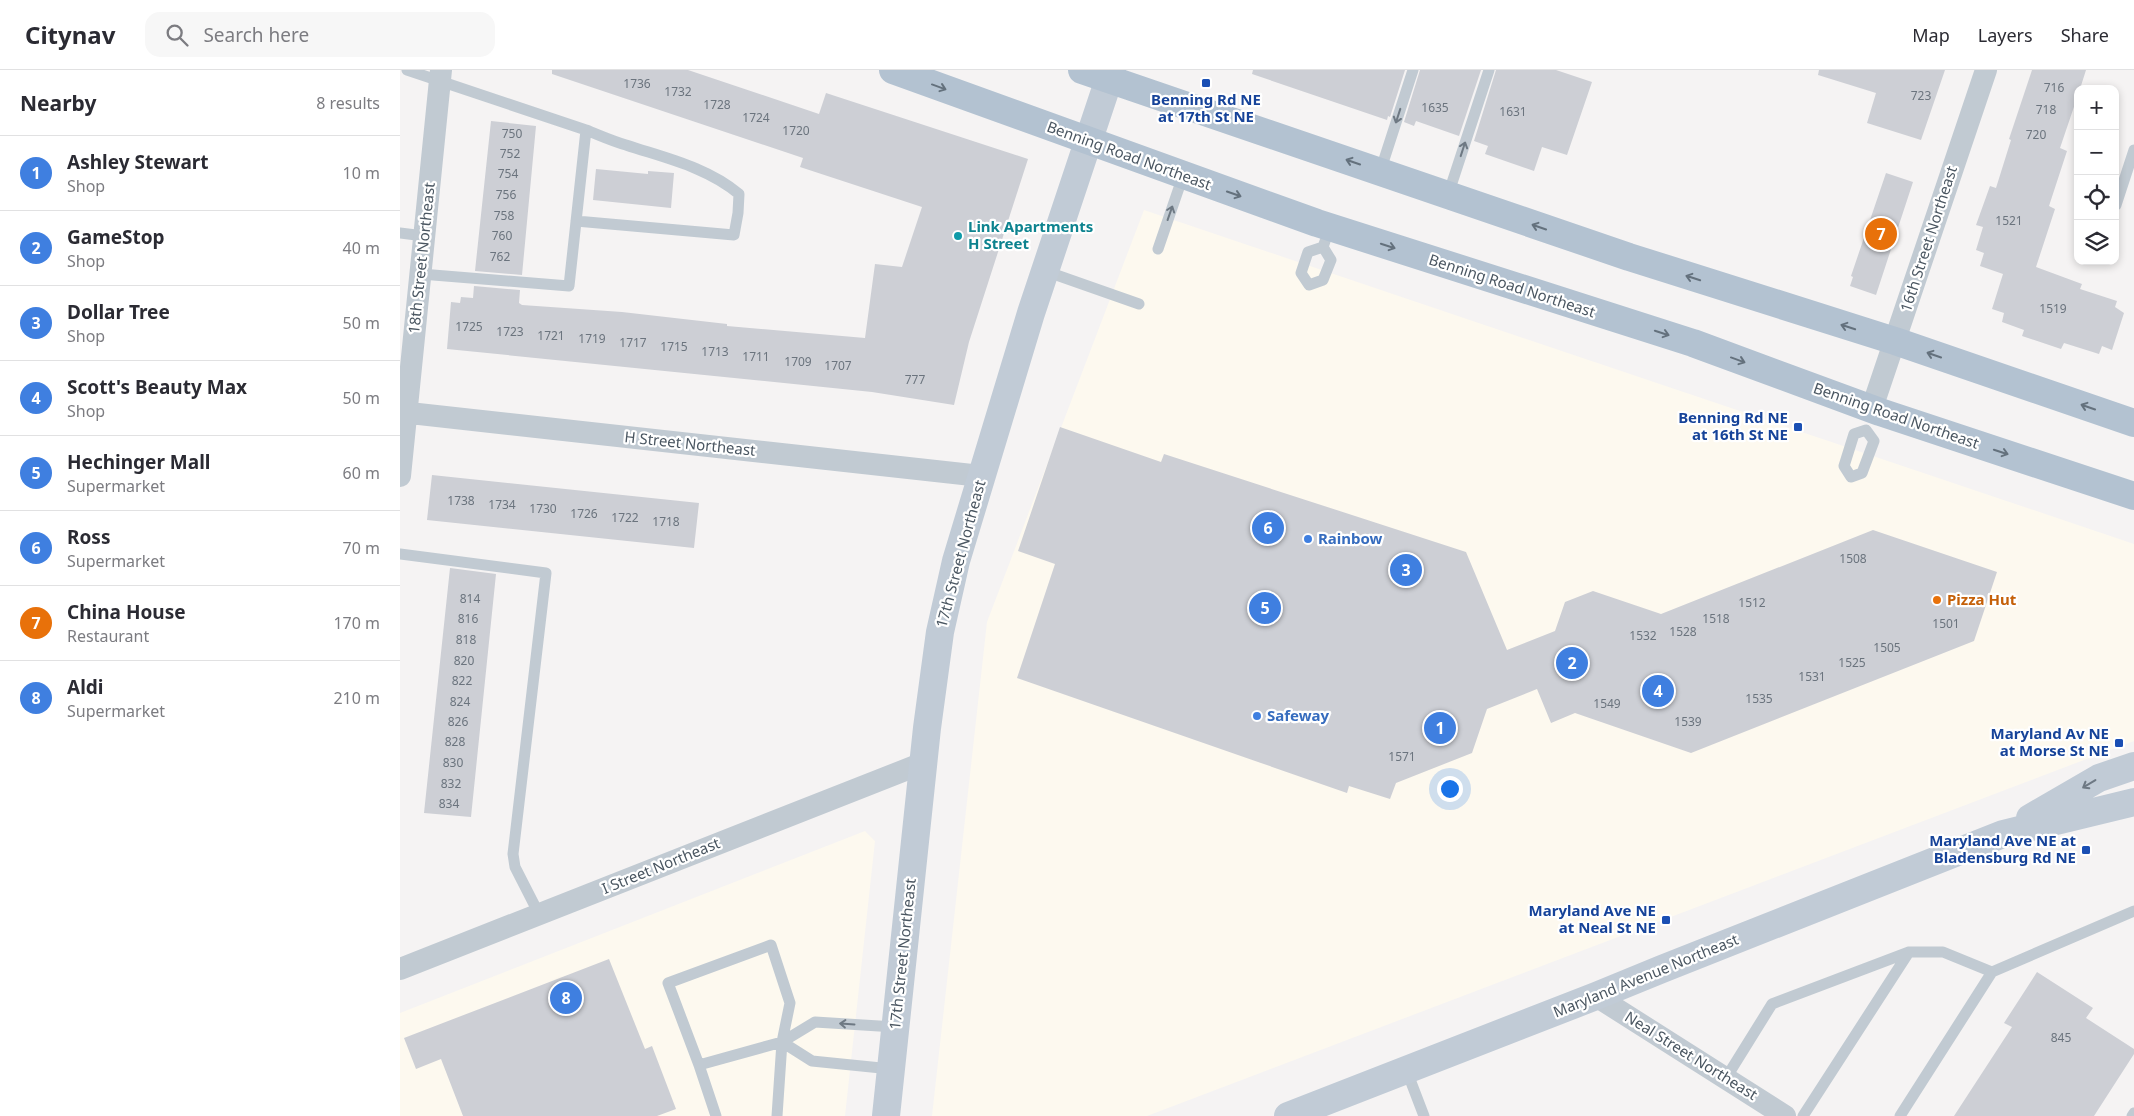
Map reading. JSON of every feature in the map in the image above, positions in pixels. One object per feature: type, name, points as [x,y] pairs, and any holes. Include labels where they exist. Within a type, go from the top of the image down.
[{"type":"main road","name":"Benning Road Northeast","points":[[893,70],[1183,176],[1326,237],[1693,343],[1869,419],[2134,496]]},
{"type":"main road","points":[[1082,70],[1111,74],[1380,172],[1629,257],[1895,341],[2134,423]]},
{"type":"main road","name":"17th Street Northeast","points":[[886,1116],[934,668],[947,596],[981,476],[1045,271],[1111,74]]},
{"type":"main road","name":"Maryland Avenue Northeast","points":[[2003,834],[2099,778],[2134,766]]},
{"type":"main road","name":"Maryland Avenue Northeast","points":[[1288,1116],[2003,834],[2134,802]]},
{"type":"street","name":"16th Street Northeast","points":[[1869,419],[1986,70]]},
{"type":"street","name":"18th Street Northeast","points":[[400,476],[403,413],[441,75]]},
{"type":"street","name":"H Street Northeast","points":[[403,413],[981,476]]},
{"type":"street","name":"I Street Northeast","points":[[400,969],[923,763]]},
{"type":"street","name":"Neal Street Northeast","points":[[1596,996],[1785,1116]]},
{"type":"lane","points":[[407,70],[441,75],[623,144],[677,162],[723,180],[739,194],[734,234],[576,221]]},
{"type":"lane","points":[[1380,172],[1413,70]]},
{"type":"lane","points":[[1448,195],[1489,70]]},
{"type":"lane","points":[[420,274],[569,286],[586,130]]},
{"type":"lane","points":[[2119,196],[2134,150]]},
{"type":"lane","points":[[1158,249],[1183,176]]},
{"type":"lane","points":[[400,233],[424,236]]},
{"type":"lane","points":[[1045,271],[1139,304]]},
{"type":"lane","points":[[400,554],[546,573],[513,854],[515,867],[539,914]]},
{"type":"lane","points":[[1900,1116],[1992,972],[2134,911]]},
{"type":"lane","points":[[716,1116],[668,983],[771,945],[790,1003],[782,1042],[777,1116]]},
{"type":"lane","points":[[1726,1078],[1772,1004],[1909,952],[1943,952],[1992,972]]},
{"type":"lane","points":[[1803,1116],[1909,952]]},
{"type":"lane","points":[[699,1065],[782,1042],[815,1022],[895,1027]]},
{"type":"lane","points":[[782,1042],[812,1061],[891,1068]]},
{"type":"lane","points":[[1406,1069],[1424,1116]]},
{"type":"shaded area","points":[[1144,210],[2134,544],[2134,741],[1147,1116],[932,1116],[987,622]]},
{"type":"shaded area","points":[[865,831],[875,841],[845,1116],[400,1116],[400,1013]]},
{"type":"building","points":[[552,70],[688,70],[819,114],[826,93],[1028,159],[969,342],[954,405],[872,392],[447,349],[451,302],[460,303],[461,297],[473,298],[474,286],[520,290],[519,303],[522,305],[622,312],[727,324],[727,326],[865,338],[875,264],[902,267],[922,207],[800,167],[803,158],[552,74]]},
{"type":"building","points":[[1253,70],[1405,70],[1390,117],[1388,116],[1387,120],[1252,74]]},
{"type":"building","points":[[1420,70],[1481,70],[1459,136],[1416,121],[1414,126],[1404,122]]},
{"type":"building","points":[[1496,70],[1556,70],[1592,82],[1567,155],[1542,147],[1534,171],[1485,154],[1488,146],[1474,141]]},
{"type":"building","points":[[1819,70],[1945,70],[1921,140],[1867,123],[1876,93],[1818,75]]},
{"type":"building","points":[[2032,70],[2086,70],[2081,85],[2074,85],[2074,107],[2060,148],[2067,151],[2049,206],[2055,209],[2036,267],[2082,284],[2080,289],[2117,301],[2115,307],[2124,313],[2112,350],[2102,346],[2099,354],[2064,343],[2061,349],[2022,336],[2024,330],[2002,322],[2004,313],[1992,309],[2003,274],[1980,266],[1984,253],[1976,250],[1983,227],[1976,225],[1990,186],[1996,188],[2011,140],[2009,139]]},
{"type":"building","points":[[491,121],[536,126],[522,275],[475,271]]},
{"type":"building","points":[[596,169],[648,174],[648,171],[674,173],[671,208],[593,200]]},
{"type":"building","points":[[1886,173],[1913,182],[1876,295],[1850,286],[1853,277],[1851,276]]},
{"type":"building","points":[[1060,427],[1161,462],[1164,454],[1466,552],[1507,650],[1555,631],[1565,602],[1593,591],[1661,614],[1873,530],[1997,572],[1974,641],[1691,753],[1575,713],[1551,723],[1537,689],[1487,709],[1472,753],[1396,783],[1390,799],[1349,786],[1347,793],[1017,678],[1055,564],[1018,551]]},
{"type":"building","points":[[432,475],[699,503],[694,548],[427,520]]},
{"type":"building","points":[[450,568],[496,574],[471,817],[424,813]]},
{"type":"building","points":[[609,959],[645,1049],[652,1046],[676,1109],[657,1116],[463,1116],[441,1059],[416,1069],[404,1038]]},
{"type":"building","points":[[2037,972],[2093,1008],[2086,1018],[2134,1049],[2134,1054],[2094,1116],[1954,1116],[2012,1027],[2004,1023]]},
{"type":"place","name":"Benning Rd NE at 17th St NE","points":[[1206,83]]},
{"type":"place","name":"China House","points":[[1881,234]]},
{"type":"place","name":"Link Apartments H Street","points":[[958,236]]},
{"type":"place","name":"Benning Rd NE at 16th St NE","points":[[1798,427]]},
{"type":"place","name":"Ross","points":[[1268,528]]},
{"type":"place","name":"Rainbow","points":[[1308,539]]},
{"type":"place","name":"Dollar Tree","points":[[1406,570]]},
{"type":"place","name":"Pizza Hut","points":[[1937,600]]},
{"type":"place","name":"Hechinger Mall","points":[[1265,608]]},
{"type":"place","name":"GameStop","points":[[1572,663]]},
{"type":"place","name":"Scott's Beauty Max","points":[[1658,691]]},
{"type":"place","name":"Safeway","points":[[1257,716]]},
{"type":"place","name":"Ashley Stewart","points":[[1440,728]]},
{"type":"place","name":"Maryland Av NE at Morse St NE","points":[[2119,743]]},
{"type":"place","name":"Maryland Ave NE at Bladensburg Rd NE","points":[[2086,850]]},
{"type":"place","name":"Maryland Ave NE at Neal St NE","points":[[1666,920]]},
{"type":"place","name":"Aldi","points":[[566,998]]}]
